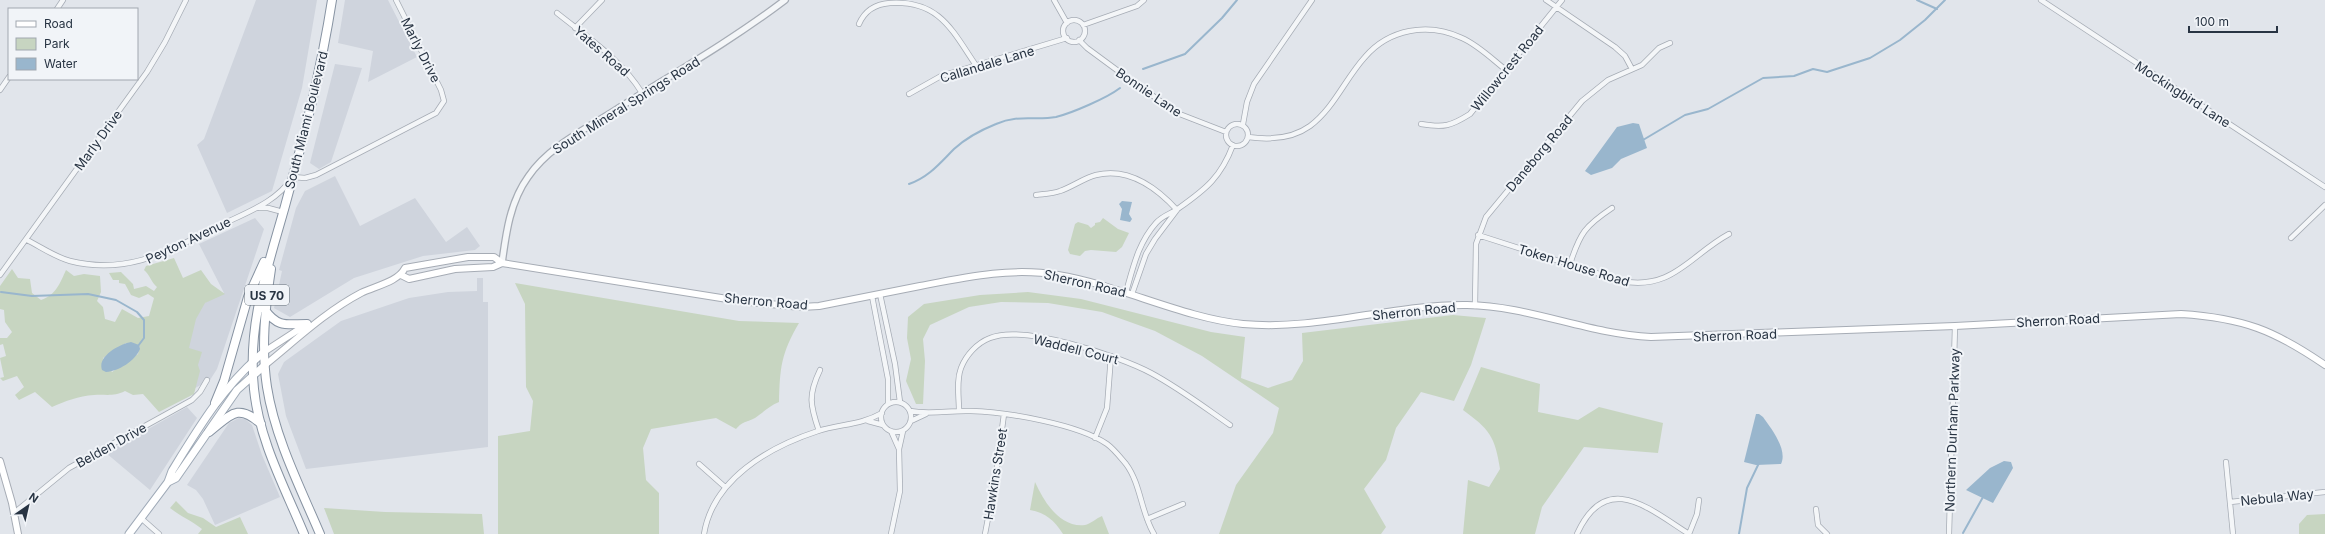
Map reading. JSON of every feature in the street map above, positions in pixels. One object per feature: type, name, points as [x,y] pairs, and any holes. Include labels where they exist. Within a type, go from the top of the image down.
[{"type":"highway","name":"South Miami Boulevard","points":[[253,375],[252,361],[255,317],[319,78],[332,0]]},
{"type":"highway","name":"South Miami Boulevard","points":[[265,365],[265,310],[276,238]]},
{"type":"highway","points":[[215,403],[224,381],[248,297],[276,238]]},
{"type":"highway","points":[[265,310],[272,319],[280,324],[307,324]]},
{"type":"highway","name":"US 70","points":[[265,365],[274,416],[297,479],[320,534]]},
{"type":"highway","name":"US 70","points":[[253,375],[261,424],[283,485],[304,534]]},
{"type":"highway","points":[[209,432],[238,412],[248,413],[261,424]]},
{"type":"highway","points":[[283,485],[297,479]]},
{"type":"main road","name":"Sherron Road","points":[[265,365],[316,321],[360,293],[401,275],[405,268],[450,258],[494,257],[502,263],[777,305],[819,306],[976,275],[1026,271],[1061,275],[1222,320],[1271,326],[1300,325],[1442,306],[1475,306],[1514,310],[1603,332],[1651,337],[1955,326],[2181,314],[2206,316],[2246,323],[2271,332],[2325,365]]},
{"type":"main road","name":"Sherron Road","points":[[401,275],[409,279],[455,269],[493,267],[502,263]]},
{"type":"main road","points":[[129,534],[142,519],[168,482],[172,471],[215,403],[233,381],[252,361],[264,352],[307,324],[316,321]]},
{"type":"main road","points":[[168,482],[176,478],[233,396],[265,365]]},
{"type":"main road","points":[[0,461],[18,534]]},
{"type":"street","name":"Marly Drive","points":[[0,275],[27,240],[150,66],[186,0]]},
{"type":"street","name":"Marly Drive","points":[[293,177],[305,178],[316,175],[400,134],[436,113],[444,101],[441,90],[396,0]]},
{"type":"street","points":[[575,28],[602,0]]},
{"type":"street","name":"South Mineral Springs Road","points":[[502,263],[510,213],[519,191],[532,170],[562,144],[739,33],[785,0]]},
{"type":"street","points":[[1054,0],[1067,23],[1064,32],[1067,38],[1073,41],[1079,40],[1085,31],[1083,25],[1077,21],[1067,23]]},
{"type":"street","points":[[1083,25],[1137,6],[1144,0]]},
{"type":"street","points":[[1243,124],[1247,102],[1254,84],[1312,0]]},
{"type":"street","points":[[1546,0],[1593,30],[1615,47],[1625,56],[1632,69]]},
{"type":"street","name":"Willowcrest Road","points":[[1421,124],[1437,127],[1453,125],[1470,114],[1562,0]]},
{"type":"street","name":"Mockingbird Lane","points":[[2042,0],[2325,187]]},
{"type":"street","points":[[859,24],[867,12],[879,4],[903,1],[922,4],[935,10],[948,23],[975,64]]},
{"type":"street","name":"Yates Road","points":[[557,13],[620,65],[634,80],[642,93]]},
{"type":"street","points":[[1248,137],[1277,138],[1294,134],[1310,127],[1325,113],[1364,57],[1378,44],[1400,32],[1426,28],[1446,31],[1476,46],[1506,70]]},
{"type":"street","name":"Callandale Lane","points":[[909,94],[941,76],[975,64],[1026,52],[1067,38]]},
{"type":"street","name":"Bonnie Lane","points":[[1079,40],[1106,62],[1177,113],[1226,132]]},
{"type":"street","name":"Daneborg Road","points":[[1475,306],[1476,244],[1486,217],[1582,100],[1608,80],[1642,65],[1659,48],[1670,43]]},
{"type":"street","points":[[0,90],[8,78]]},
{"type":"street","points":[[1243,124],[1248,130],[1248,137],[1241,145],[1233,145],[1227,140],[1226,132],[1231,125],[1243,124]]},
{"type":"street","points":[[1129,293],[1146,254],[1177,210],[1208,187],[1218,176],[1233,145]]},
{"type":"street","points":[[1036,195],[1059,192],[1095,175],[1124,174],[1136,177],[1156,189],[1177,210]]},
{"type":"street","name":"Peyton Avenue","points":[[27,240],[69,261],[88,264],[124,265],[150,259],[257,208],[280,194],[293,177]]},
{"type":"street","points":[[2291,238],[2325,205]]},
{"type":"street","points":[[257,208],[268,208],[283,212]]},
{"type":"street","points":[[1570,264],[1578,242],[1586,228],[1592,221],[1612,208]]},
{"type":"street","points":[[1129,293],[1143,241],[1166,213],[1177,210]]},
{"type":"street","name":"Token House Road","points":[[1478,236],[1621,281],[1632,283],[1650,282],[1662,279],[1685,267],[1715,242],[1729,234]]},
{"type":"street","points":[[880,294],[896,364],[900,402],[910,410],[926,414],[959,411],[1004,414],[1041,421],[1095,438],[1106,443],[1127,465],[1135,480],[1147,519],[1154,534]]},
{"type":"street","points":[[704,534],[706,522],[714,502],[725,487],[741,473],[768,454],[785,445],[819,431],[868,421],[882,413],[888,404],[888,379],[872,296]]},
{"type":"street","name":"Northern Durham Parkway","points":[[1949,534],[1955,326]]},
{"type":"street","name":"Waddell Court","points":[[959,411],[958,385],[961,368],[974,348],[990,338],[998,336],[1031,337],[1111,356],[1165,381],[1230,425]]},
{"type":"street","points":[[1095,438],[1106,408],[1111,356]]},
{"type":"street","points":[[819,431],[810,399],[814,383],[820,370]]},
{"type":"street","name":"Belden Drive","points":[[14,513],[69,468],[192,400],[200,392],[207,380]]},
{"type":"street","points":[[888,404],[900,402]]},
{"type":"street","points":[[910,410],[911,421]]},
{"type":"street","points":[[882,413],[883,425]]},
{"type":"street","points":[[891,534],[900,491],[899,449],[903,431],[911,421],[926,414]]},
{"type":"street","name":"Hawkins Street","points":[[985,534],[995,482],[1004,414]]},
{"type":"street","points":[[868,421],[883,425],[891,431],[899,449]]},
{"type":"street","points":[[891,431],[903,431]]},
{"type":"street","points":[[2226,462],[2233,534]]},
{"type":"street","points":[[699,464],[725,487]]},
{"type":"street","name":"Nebula Way","points":[[2230,502],[2325,492]]},
{"type":"street","points":[[1577,534],[1593,509],[1604,502],[1618,498],[1642,504],[1689,534],[1697,514],[1698,500]]},
{"type":"street","points":[[1147,519],[1183,504]]},
{"type":"street","points":[[1816,509],[1818,525],[1827,534]]},
{"type":"street","points":[[142,519],[159,534]]},
{"type":"shaded area","points":[[256,0],[317,0],[302,88],[272,191],[227,213],[197,145],[204,139]]},
{"type":"shaded area","points":[[345,0],[388,0],[417,57],[368,82],[373,51],[338,43]]},
{"type":"shaded area","points":[[335,64],[362,68],[331,162],[319,169],[310,163]]},
{"type":"shaded area","points":[[335,176],[360,226],[415,198],[446,242],[467,227],[480,246],[475,250],[423,256],[354,278],[290,317],[274,308],[282,271],[279,270],[296,208],[305,191]]},
{"type":"shaded area","points":[[255,218],[264,229],[217,369],[210,380],[160,407],[133,339],[224,293],[199,244]]},
{"type":"shaded area","points":[[477,278],[483,278],[483,302],[488,302],[488,447],[306,469],[286,416],[278,374],[284,362],[341,321],[409,298],[448,292],[477,291]]},
{"type":"shaded area","points":[[187,407],[197,418],[150,490],[106,453]]},
{"type":"shaded area","points":[[239,418],[245,419],[252,425],[262,455],[280,497],[215,525],[203,499],[196,490],[187,485],[229,423]]},
{"type":"green space","points":[[1103,218],[1118,229],[1129,233],[1122,247],[1116,252],[1091,250],[1085,251],[1080,256],[1070,254],[1068,250],[1075,224],[1078,222],[1088,225],[1091,228],[1095,225],[1095,223],[1100,222]]},
{"type":"green space","points":[[174,258],[183,278],[201,270],[211,284],[225,294],[205,303],[196,319],[189,348],[202,352],[198,365],[200,371],[194,394],[159,412],[143,394],[133,395],[125,391],[113,395],[83,396],[52,407],[35,392],[19,400],[15,395],[24,387],[17,376],[3,381],[0,378],[4,377],[0,358],[6,356],[3,344],[0,345],[0,338],[7,338],[12,332],[5,322],[4,310],[0,309],[0,286],[12,269],[18,278],[30,279],[32,293],[41,300],[54,292],[66,270],[74,276],[84,274],[100,276],[101,292],[97,301],[103,307],[105,319],[115,322],[122,309],[138,318],[149,316],[154,298],[148,294],[139,298],[131,295],[125,284],[119,283],[119,280],[113,280],[109,273],[121,272],[133,284],[134,289],[146,286],[154,291],[157,287],[144,270],[146,266]],"holes":[[[126,343],[140,347],[138,354],[112,372],[103,358]]]},
{"type":"green space","points":[[515,283],[739,321],[799,323],[785,352],[781,370],[779,402],[769,407],[755,418],[743,423],[736,429],[716,418],[651,429],[643,448],[646,480],[659,493],[659,534],[498,534],[498,436],[530,431],[533,401],[526,387],[525,304]]},
{"type":"green space","points":[[1028,292],[1081,299],[1211,332],[1245,337],[1241,378],[1268,388],[1292,380],[1303,361],[1302,333],[1453,315],[1486,318],[1471,365],[1454,401],[1421,392],[1396,428],[1386,460],[1364,489],[1386,527],[1381,534],[1219,534],[1236,485],[1273,433],[1279,408],[1202,356],[1155,331],[1102,312],[1048,303],[1001,302],[969,307],[930,325],[923,339],[925,361],[923,404],[916,404],[906,381],[911,359],[907,338],[908,317],[924,304],[980,295]]},
{"type":"green space","points":[[1481,367],[1540,384],[1538,412],[1578,420],[1599,407],[1663,423],[1658,453],[1584,447],[1542,507],[1535,534],[1463,534],[1468,480],[1489,487],[1500,469],[1496,449],[1489,434],[1485,428],[1463,410]]},
{"type":"green space","points":[[1035,482],[1048,505],[1061,518],[1076,525],[1085,525],[1102,516],[1109,534],[1063,534],[1045,515],[1030,510]]},
{"type":"green space","points":[[176,501],[188,513],[203,518],[216,527],[240,517],[248,534],[198,534],[202,529],[170,508]]},
{"type":"green space","points":[[324,508],[385,512],[482,514],[484,534],[334,534]]},
{"type":"green space","points":[[2325,514],[2325,534],[2299,534],[2299,524],[2307,515]]},
{"type":"water","points":[[1633,123],[1639,124],[1647,148],[1621,159],[1612,168],[1591,175],[1585,171],[1617,127]]},
{"type":"water","points":[[1122,201],[1132,202],[1129,214],[1132,219],[1130,222],[1120,220],[1122,209],[1119,204]]},
{"type":"water","points":[[131,342],[139,345],[140,349],[134,358],[126,365],[116,370],[106,372],[102,370],[101,365],[103,360],[110,352],[121,345]]},
{"type":"water","points":[[1756,414],[1763,417],[1778,439],[1783,458],[1781,464],[1756,465],[1744,462]]},
{"type":"water","points":[[2004,461],[2011,462],[2013,468],[1993,503],[1966,490],[1990,468]]},
{"type":"waterway","points":[[1143,69],[1185,54],[1222,18],[1237,0]]},
{"type":"waterway","points":[[1917,0],[1937,9]]},
{"type":"waterway","points":[[1643,140],[1685,115],[1708,109],[1763,78],[1794,76],[1813,69],[1827,72],[1870,58],[1900,40],[1925,20],[1945,0]]},
{"type":"waterway","points":[[909,184],[928,174],[964,141],[990,126],[1012,119],[1048,118],[1063,115],[1098,101],[1120,88]]},
{"type":"waterway","points":[[1,292],[32,296],[88,294],[116,300],[137,312],[144,320],[144,338],[138,346]]},
{"type":"waterway","points":[[1739,534],[1747,488],[1759,463]]},
{"type":"waterway","points":[[1963,533],[1983,497]]}]
